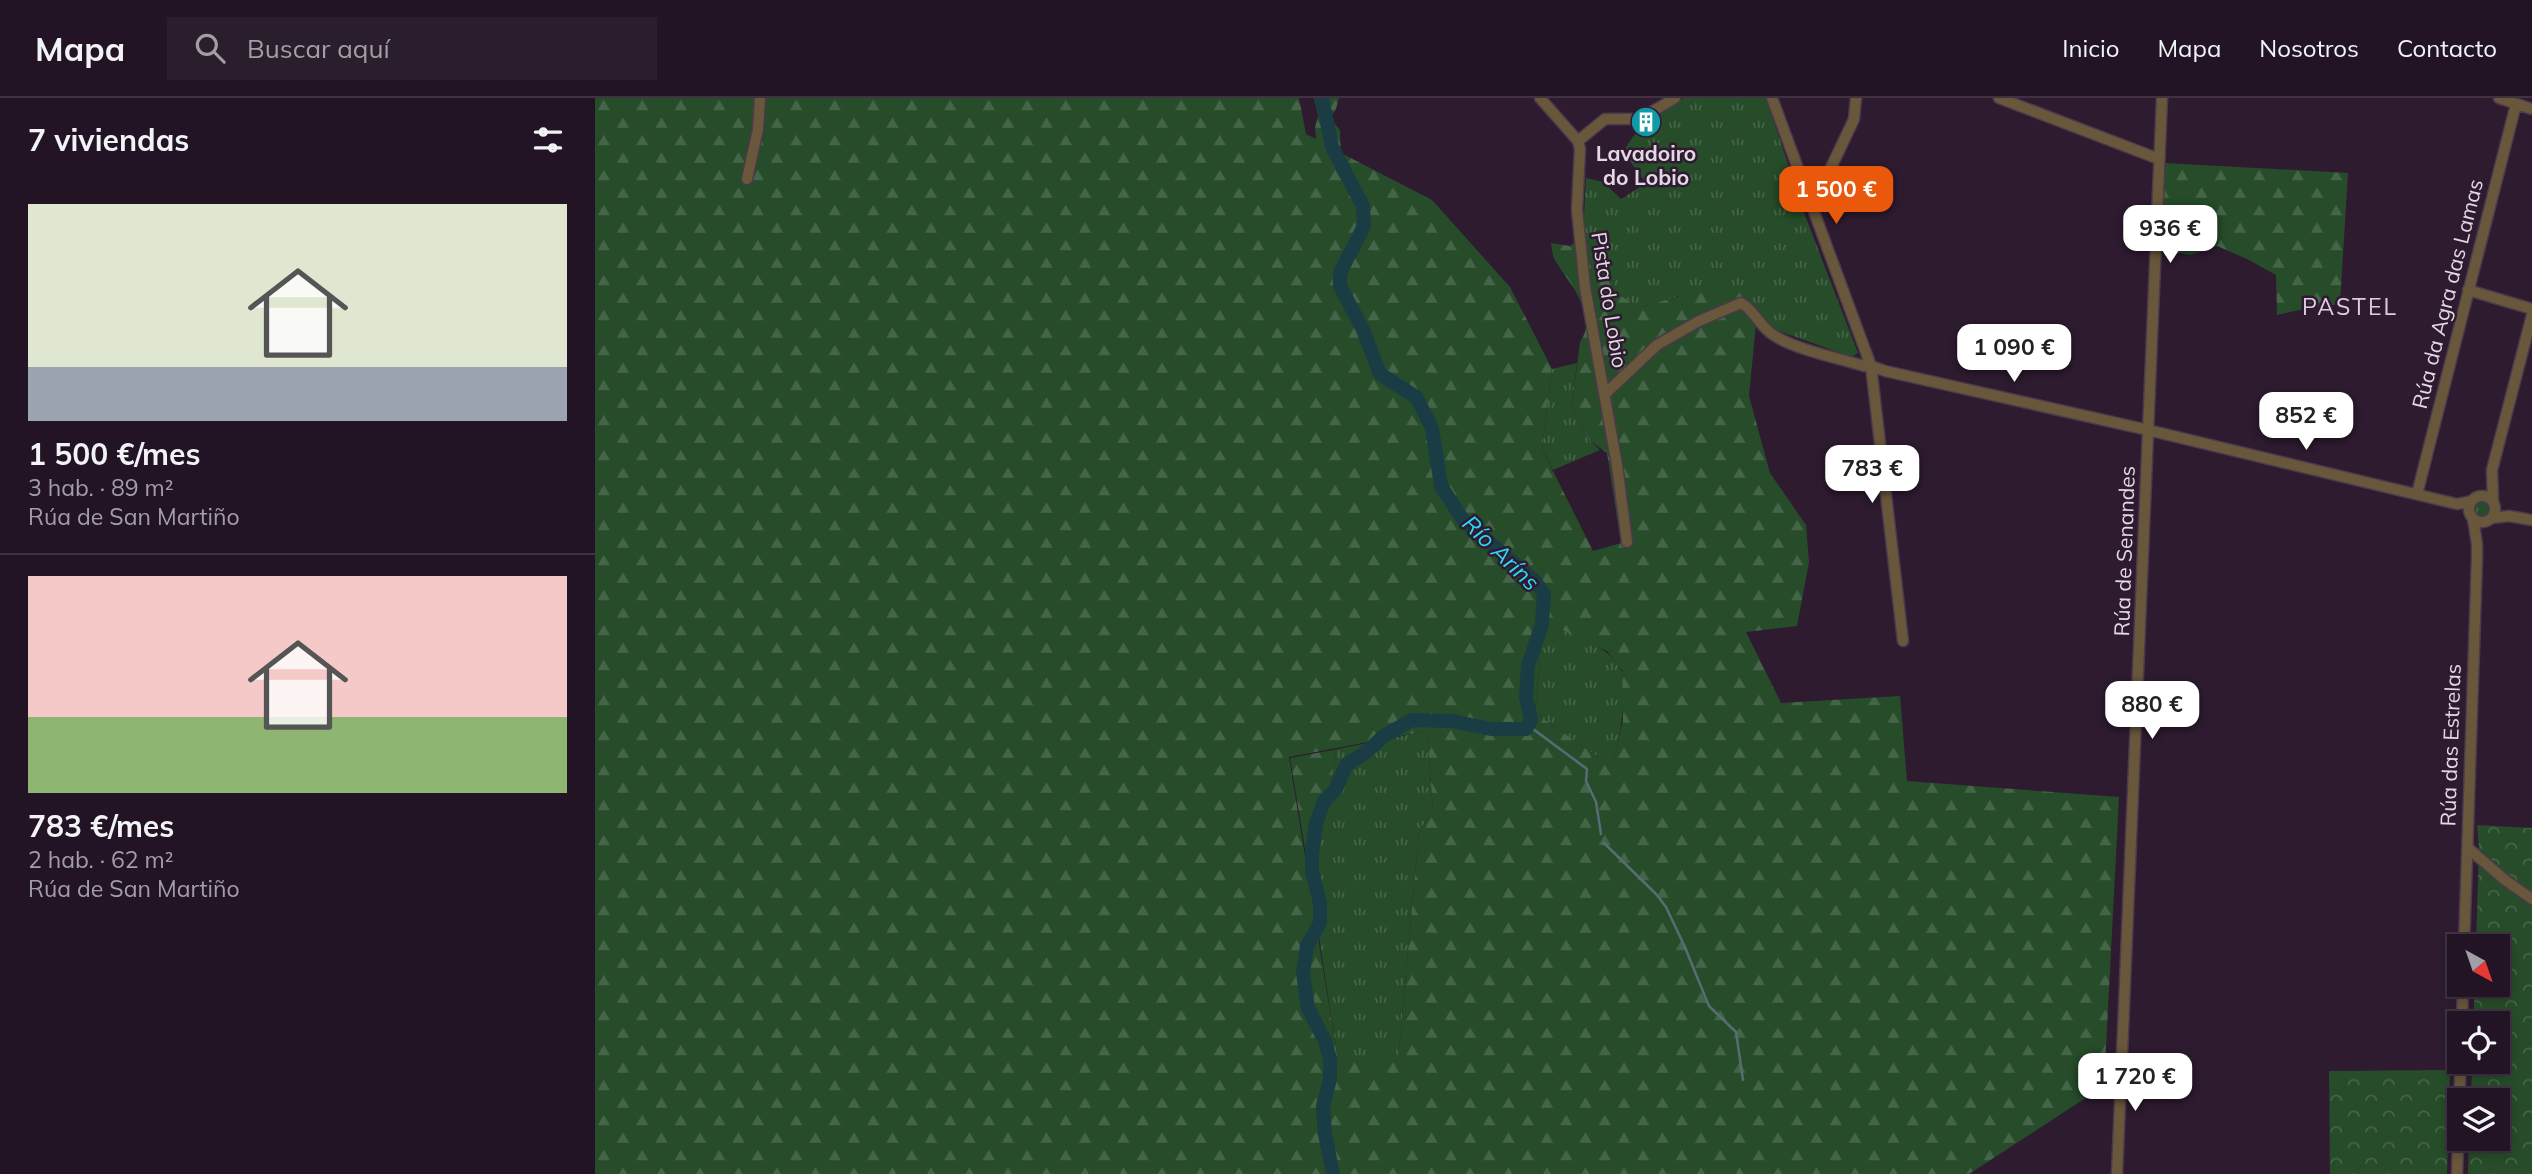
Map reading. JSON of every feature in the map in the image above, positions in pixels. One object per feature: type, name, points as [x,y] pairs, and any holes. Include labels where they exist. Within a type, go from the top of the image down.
[{"type":"street","points":[[747,179],[758,130],[760,98]]},
{"type":"street","points":[[1540,98],[1578,141],[1605,119],[1640,119],[1667,99]]},
{"type":"street","points":[[1772,98],[1871,366],[1903,641]]},
{"type":"street","points":[[1811,203],[1819,193],[1854,119],[1856,98]]},
{"type":"street","points":[[1999,98],[2159,159]]},
{"type":"street","name":"Rúa de Senandes","points":[[2117,1174],[2162,98]]},
{"type":"street","points":[[2499,98],[2532,109]]},
{"type":"street","name":"Rúa da Agra das Lamas","points":[[2417,494],[2516,104]]},
{"type":"street","name":"Pista do Lobio","points":[[1578,141],[1581,162],[1578,233],[1585,288],[1617,465],[1627,542]]},
{"type":"street","points":[[2468,290],[2532,309]]},
{"type":"street","points":[[1605,394],[1657,345],[1699,321],[1741,303],[1752,309],[1769,332],[1783,340],[1864,366],[2457,503],[2487,497],[2509,516]]},
{"type":"street","points":[[2471,516],[2475,499],[2492,470],[2532,315]]},
{"type":"street","points":[[2489,520],[2495,512],[2492,470]]},
{"type":"street","points":[[2457,503],[2471,516],[2489,520],[2509,516],[2532,520]]},
{"type":"street","name":"Rúa das Estrelas","points":[[2464,934],[2477,544],[2471,516]]},
{"type":"street","name":"Rúa das Estrelas","points":[[2477,544],[2489,520]]},
{"type":"street","points":[[2467,848],[2532,899]]},
{"type":"street","points":[[2457,1174],[2458,1151]]},
{"type":"green space","points":[[595,98],[1299,98],[1306,134],[1316,139],[1318,116],[1314,98],[1339,98],[1330,118],[1340,130],[1341,153],[1432,200],[1510,287],[1552,369],[1542,449],[1593,551],[1621,543],[1607,453],[1589,440],[1572,406],[1580,342],[1585,331],[1584,310],[1554,258],[1551,243],[1570,246],[1583,236],[1607,264],[1617,293],[1639,308],[1685,294],[1738,288],[1756,324],[1749,396],[1770,473],[1806,525],[1809,562],[1797,626],[1746,632],[1781,703],[1900,696],[1907,781],[2119,797],[2104,1086],[1969,1174],[595,1174]],"holes":[[[1546,626],[1564,631],[1607,651],[1622,670],[1623,720],[1614,759],[1601,759],[1535,713],[1542,636]],[[1427,731],[1433,811],[1419,831],[1398,1060],[1338,1061],[1289,757]]]},
{"type":"green space","points":[[1684,98],[1766,98],[1805,215],[1858,353],[1852,357],[1773,329],[1755,306],[1743,301],[1685,294],[1639,308],[1617,293],[1607,264],[1583,236],[1586,178],[1603,182],[1621,199],[1646,183],[1627,157],[1626,147],[1642,124]]},
{"type":"green space","points":[[2165,163],[2348,173],[2340,304],[2277,315],[2276,275],[2217,246],[2191,255],[2161,250]]},
{"type":"green space","points":[[1577,363],[1572,406],[1589,440],[1600,450],[1553,470],[1542,449],[1552,369]]},
{"type":"green space","points":[[2483,501],[2489,504],[2492,510],[2489,516],[2483,519],[2477,516],[2474,510],[2477,504]]},
{"type":"green space","points":[[1546,626],[1597,646],[1620,668],[1624,699],[1614,759],[1601,759],[1535,713],[1542,636]]},
{"type":"green space","points":[[1427,731],[1433,811],[1419,831],[1398,1061],[1338,1061],[1312,891],[1336,754],[1333,750]]},
{"type":"green space","points":[[1333,750],[1336,754],[1312,891],[1290,758]]},
{"type":"green space","points":[[2477,825],[2532,828],[2532,1174],[2468,1174],[2469,1151],[2510,1151],[2510,1088],[2471,1088],[2472,1074],[2510,1074],[2510,1011],[2474,1011],[2474,998],[2510,997],[2510,934],[2476,934],[2479,849]]},
{"type":"green space","points":[[2447,1070],[2447,1074],[2450,1074],[2449,1088],[2447,1088],[2447,1174],[2330,1174],[2329,1071]]},
{"type":"waterway","name":"Río Aríns","points":[[1322,98],[1332,147],[1363,206],[1364,226],[1340,273],[1340,286],[1363,330],[1380,374],[1416,397],[1432,428],[1441,486],[1463,520],[1534,580],[1544,594],[1542,624],[1528,666],[1526,697],[1531,720],[1526,729],[1491,729],[1452,721],[1412,720],[1385,735],[1346,765],[1336,789],[1324,801],[1316,824],[1312,852],[1312,871],[1320,903],[1320,923],[1307,946],[1303,973],[1308,1008],[1325,1041],[1330,1059],[1330,1079],[1323,1106],[1333,1174]]},
{"type":"waterway","points":[[1529,726],[1587,769],[1586,781],[1596,802],[1601,834]]},
{"type":"waterway","points":[[1604,843],[1666,907],[1709,1006],[1736,1032],[1743,1080]]},
{"type":"place","name":"Lavadoiro do Lobio","points":[[1646,122]]},
{"type":"district","name":"PASTEL","points":[[2350,307]]}]
